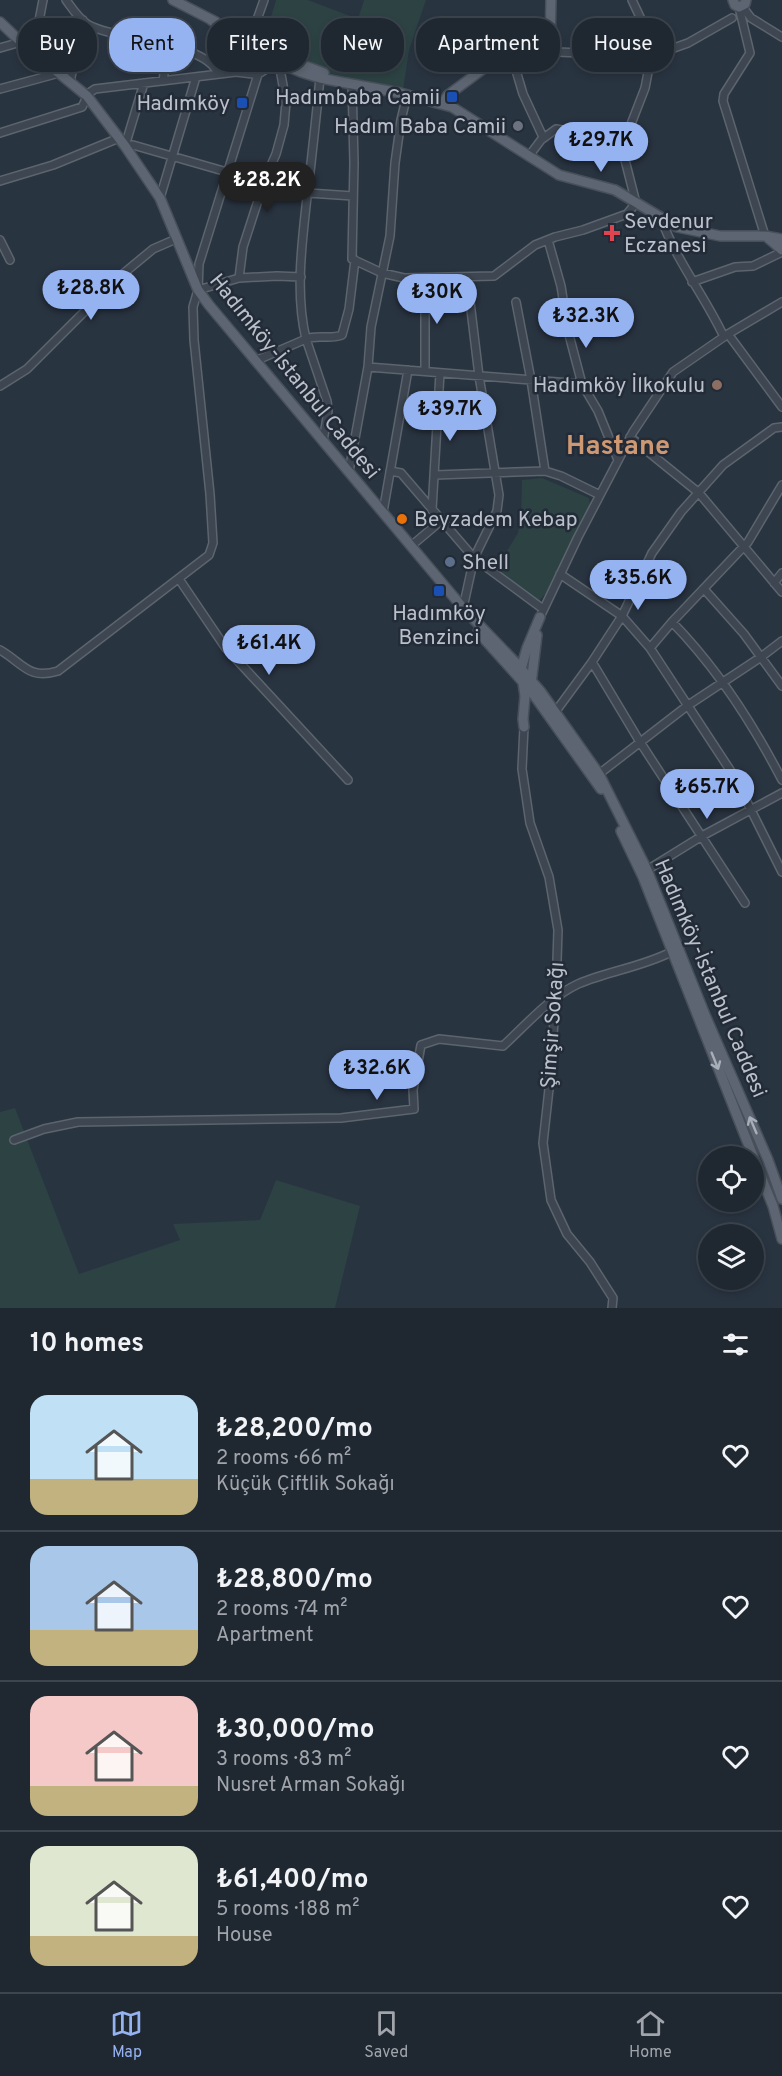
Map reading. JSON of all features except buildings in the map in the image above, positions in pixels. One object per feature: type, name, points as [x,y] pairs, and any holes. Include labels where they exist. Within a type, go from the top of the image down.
[{"type":"main road","points":[[173,0],[207,18]]},
{"type":"main road","points":[[551,0],[551,18]]},
{"type":"main road","name":"Hadımköy-İstanbul Caddesi","points":[[0,22],[18,39]]},
{"type":"main road","points":[[309,67],[351,83]]},
{"type":"main road","points":[[303,72],[320,78],[443,104],[467,115],[559,175],[615,190],[677,227],[720,236],[765,236],[782,239]]},
{"type":"main road","points":[[443,104],[448,95],[478,72]]},
{"type":"main road","name":"Hadımköy-İstanbul Caddesi","points":[[58,73],[87,96],[125,146],[160,198],[198,290],[463,608],[521,669],[531,691],[599,785],[642,877],[749,1146]]},
{"type":"main road","points":[[765,236],[782,251]]},
{"type":"main road","name":"Hadımköy-İstanbul Caddesi","points":[[463,608],[480,634],[556,711],[599,774],[647,870],[705,1015],[768,1160],[782,1199]]},
{"type":"main road","points":[[521,669],[542,613]]},
{"type":"main road","points":[[524,727],[527,680],[542,613]]},
{"type":"main road","points":[[524,727],[531,691]]},
{"type":"main road","name":"Hadımköy-İstanbul Caddesi","points":[[764,1184],[782,1239]]},
{"type":"street","points":[[40,18],[43,0]]},
{"type":"street","points":[[66,0],[81,18]]},
{"type":"street","points":[[255,18],[264,0]]},
{"type":"street","points":[[632,0],[640,18]]},
{"type":"street","points":[[742,2],[751,18],[782,37]]},
{"type":"street","points":[[742,2],[750,53],[724,94],[723,101],[765,236]]},
{"type":"street","points":[[674,48],[688,43],[732,18]]},
{"type":"street","points":[[0,48],[18,43]]},
{"type":"street","points":[[195,56],[204,59],[218,74]]},
{"type":"street","points":[[70,82],[72,72]]},
{"type":"street","points":[[163,81],[164,72]]},
{"type":"street","points":[[0,133],[82,107],[87,96],[95,88],[236,72],[256,73],[199,264],[198,290],[193,307],[213,543],[209,555],[58,671],[37,674],[24,669],[0,650]]},
{"type":"street","points":[[239,278],[243,248],[284,125],[286,94],[281,72]]},
{"type":"street","points":[[516,72],[523,94],[543,137]]},
{"type":"street","points":[[351,83],[352,259],[382,273],[404,278],[494,276],[535,245],[627,214],[636,203],[625,160],[627,133],[645,88],[648,72]]},
{"type":"street","points":[[0,88],[58,73]]},
{"type":"street","points":[[160,198],[196,77]]},
{"type":"street","points":[[320,78],[301,277],[302,322],[324,390],[328,411],[323,441]]},
{"type":"street","points":[[144,83],[125,146],[133,145],[308,189],[353,196]]},
{"type":"street","points":[[349,471],[368,367],[371,327],[390,236],[395,163],[407,95]]},
{"type":"street","points":[[529,156],[543,137],[556,129],[590,135],[610,130],[627,133]]},
{"type":"street","points":[[0,181],[52,165],[119,138]]},
{"type":"street","points":[[661,218],[667,235],[692,282],[726,335],[782,407]]},
{"type":"street","points":[[0,386],[27,369],[118,278],[153,249],[176,239]]},
{"type":"street","points":[[0,240],[10,260]]},
{"type":"street","points":[[548,240],[561,286],[568,331],[582,384],[598,411],[618,460]]},
{"type":"street","points":[[692,282],[735,267],[753,266],[782,251]]},
{"type":"street","points":[[255,361],[314,336],[330,338],[342,335],[349,309],[355,260]]},
{"type":"street","points":[[198,290],[239,278],[301,277]]},
{"type":"street","points":[[463,608],[474,558],[497,511],[499,495],[479,376],[466,277]]},
{"type":"street","points":[[425,278],[425,371]]},
{"type":"street","points":[[516,302],[545,471]]},
{"type":"street","points":[[390,471],[401,473],[474,558],[542,613],[630,437],[673,372],[726,335],[782,302]]},
{"type":"street","points":[[368,367],[582,384]]},
{"type":"street","points":[[382,512],[408,370]]},
{"type":"street","points":[[432,510],[436,475],[440,372]]},
{"type":"street","points":[[556,711],[622,616],[652,553],[681,512],[723,465],[774,428],[782,427]]},
{"type":"street","points":[[630,437],[699,493],[782,592]]},
{"type":"street","points":[[436,475],[545,471],[561,476],[600,495]]},
{"type":"street","points":[[650,648],[748,542],[782,485]]},
{"type":"street","points":[[411,546],[442,520]]},
{"type":"street","points":[[774,584],[782,573]]},
{"type":"street","points":[[560,574],[622,616],[650,648],[687,706],[721,753],[782,872]]},
{"type":"street","points":[[179,579],[225,647],[348,780]]},
{"type":"street","points":[[704,589],[761,657],[782,686]]},
{"type":"street","points":[[672,622],[699,650],[723,683],[782,780]]},
{"type":"street","points":[[599,774],[687,706],[782,641]]},
{"type":"street","points":[[592,662],[640,742],[745,903]]},
{"type":"street","name":"Şimşir Sokağı","points":[[524,727],[522,769],[530,823],[549,877],[558,930],[556,998],[543,1143],[551,1200],[567,1234],[590,1262],[613,1298],[612,1308]]},
{"type":"street","points":[[647,870],[702,836],[782,793]]},
{"type":"street","points":[[14,1140],[44,1129],[78,1122],[341,1118],[414,1109],[413,1090],[421,1045],[439,1039],[503,1046],[556,998],[578,984],[671,952]]},
{"type":"green space","points":[[276,0],[308,0],[355,18],[321,18],[321,71],[309,66],[309,18],[271,18]]},
{"type":"green space","points":[[364,0],[426,0],[420,18],[416,18],[416,29],[409,50],[403,90],[326,72],[404,72],[404,18],[358,18]]},
{"type":"green space","points":[[542,478],[589,498],[590,504],[548,591],[537,603],[496,569],[518,533],[522,480]]},
{"type":"green space","points":[[15,1108],[79,1274],[180,1240],[173,1224],[260,1220],[276,1180],[360,1206],[335,1308],[0,1308],[0,1112]]},
{"type":"place","name":"Hadımbaba Camii","points":[[452,97]]},
{"type":"place","name":"Hadımköy","points":[[242,103]]},
{"type":"place","name":"Hadım Baba Camii","points":[[518,126]]},
{"type":"place","name":"Sevdenur Eczanesi","points":[[612,233]]},
{"type":"place","name":"Hadımköy İlkokulu","points":[[717,385]]},
{"type":"place","name":"Beyzadem Kebap","points":[[402,519]]},
{"type":"place","name":"Shell","points":[[450,562]]},
{"type":"place","name":"Hadımköy Benzinci","points":[[439,591]]},
{"type":"district","name":"Hastane","points":[[618,445]]}]
